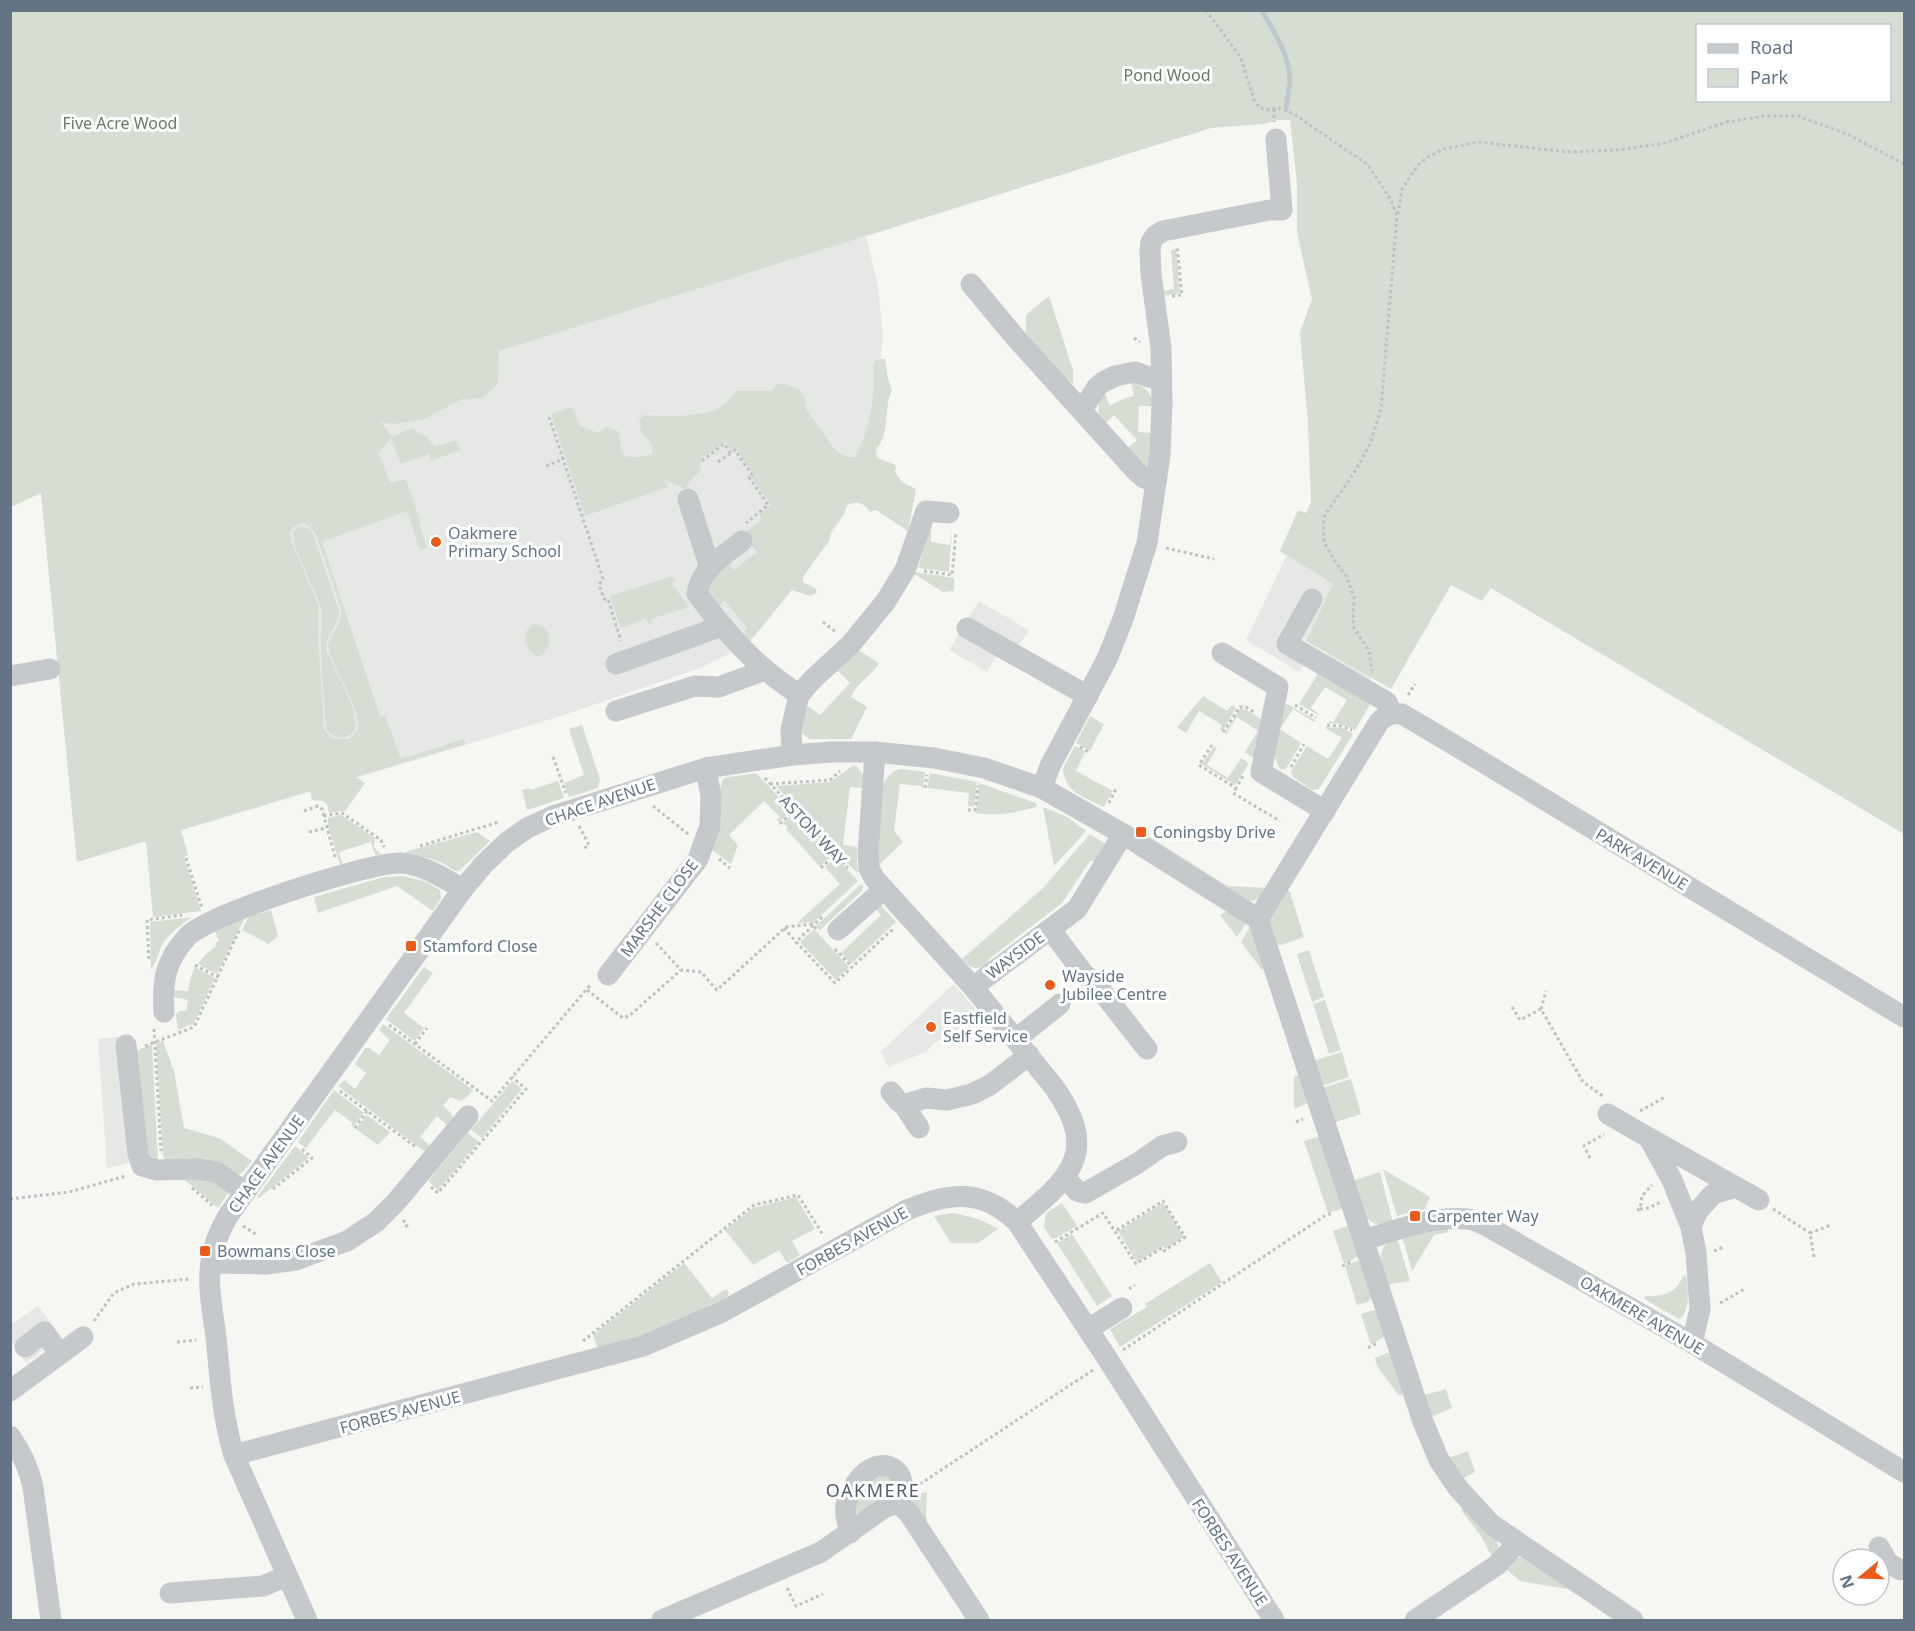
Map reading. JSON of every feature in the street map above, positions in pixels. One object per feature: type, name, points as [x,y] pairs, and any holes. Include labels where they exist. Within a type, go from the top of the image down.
[{"type":"street","points":[[1042,788],[1050,766],[1107,659],[1123,620],[1147,543],[1160,455],[1162,378],[1161,348],[1150,274],[1151,242],[1163,231],[1270,210],[1281,210],[1275,129]]},
{"type":"street","points":[[971,284],[1135,470],[1144,478],[1156,481]]},
{"type":"street","points":[[1081,408],[1096,387],[1116,376],[1135,372],[1149,377],[1162,378]]},
{"type":"street","points":[[688,499],[710,567]]},
{"type":"street","points":[[792,755],[791,730],[799,695],[851,644],[886,601],[905,570],[926,511],[949,513]]},
{"type":"street","points":[[742,541],[714,562],[699,585],[698,594],[722,626],[765,670],[799,695]]},
{"type":"street","points":[[1312,599],[1287,645],[1387,702],[1391,712],[1325,811],[1258,919],[1424,1424],[1439,1460],[1458,1488],[1491,1524],[1633,1620]]},
{"type":"street","points":[[620,657],[722,626]]},
{"type":"street","points":[[967,628],[1088,696]]},
{"type":"street","points":[[1222,653],[1278,687],[1271,723],[1254,771],[1325,811]]},
{"type":"street","points":[[10,676],[50,669]]},
{"type":"street","points":[[616,711],[695,686],[719,687],[765,670]]},
{"type":"street","name":"PARK AVENUE","points":[[1391,712],[1402,714],[1426,728],[1905,1017]]},
{"type":"street","name":"CHACE AVENUE","points":[[306,1620],[234,1455],[226,1427],[221,1396],[210,1270],[217,1235],[233,1221],[245,1192],[463,889],[498,850],[527,828],[553,816],[706,768],[792,755],[832,752],[875,752],[934,758],[984,768],[1042,788],[1123,834],[1258,919]]},
{"type":"street","name":"ASTON WAY","points":[[875,752],[868,854],[869,868],[879,884]]},
{"type":"street","name":"MARSHE CLOSE","points":[[608,975],[698,859],[710,826],[711,797],[706,768]]},
{"type":"street","name":"WAYSIDE","points":[[1017,1222],[1056,1189],[1069,1172],[1075,1156],[1076,1137],[1073,1120],[1066,1104],[974,987],[1077,909],[1123,834]]},
{"type":"street","points":[[164,1012],[162,988],[171,958],[188,935],[228,912],[341,876],[391,864],[417,866],[463,889]]},
{"type":"street","points":[[838,930],[879,884],[974,987]]},
{"type":"street","points":[[1050,929],[1084,974],[1099,988],[1147,1048]]},
{"type":"street","points":[[919,1128],[898,1098],[947,1100],[972,1094],[990,1085],[1059,1004]]},
{"type":"street","points":[[126,1045],[138,1155],[142,1166],[168,1170],[197,1169],[218,1172],[245,1192]]},
{"type":"street","points":[[1609,1115],[1763,1202]]},
{"type":"street","points":[[210,1270],[296,1260],[347,1241],[376,1222],[396,1202],[468,1116]]},
{"type":"street","points":[[1649,1138],[1672,1180],[1691,1227],[1700,1309],[1692,1343]]},
{"type":"street","points":[[1065,1177],[1077,1191],[1084,1193],[1138,1163],[1162,1146],[1177,1142]]},
{"type":"street","points":[[1691,1227],[1697,1212],[1713,1194],[1736,1187]]},
{"type":"street","name":"FORBES AVENUE","points":[[234,1455],[643,1346],[722,1312],[907,1210],[932,1199],[957,1196],[982,1199],[1003,1209],[1017,1222],[1274,1620]]},
{"type":"street","name":"OAKMERE AVENUE","points":[[1364,1240],[1428,1222],[1468,1219],[1485,1224],[1692,1343],[1905,1472]]},
{"type":"street","points":[[1088,1329],[1122,1308]]},
{"type":"street","points":[[25,1347],[44,1332],[60,1354]]},
{"type":"street","points":[[10,1390],[83,1337]]},
{"type":"street","points":[[10,1436],[22,1454],[33,1487],[51,1620]]},
{"type":"street","points":[[850,1533],[846,1505],[853,1488],[864,1473],[873,1467],[884,1464],[891,1467],[897,1471],[902,1482],[900,1498],[908,1512],[979,1620]]},
{"type":"street","points":[[662,1620],[821,1552],[900,1498]]},
{"type":"street","points":[[1415,1620],[1497,1565],[1518,1542]]},
{"type":"street","points":[[170,1593],[263,1586],[287,1576]]},
{"type":"path","points":[[1206,10],[1241,58],[1254,100],[1259,107],[1264,110],[1279,108],[1294,114],[1368,165],[1391,200],[1397,216]]},
{"type":"path","points":[[1274,109],[1275,129]]},
{"type":"path","points":[[1373,673],[1369,651],[1353,626],[1354,597],[1346,576],[1324,542],[1323,525],[1325,515],[1354,473],[1371,442],[1381,408],[1397,216],[1402,189],[1418,165],[1444,149],[1478,142],[1568,152],[1619,150],[1665,143],[1726,122],[1765,116],[1798,116],[1847,134],[1905,164]]},
{"type":"path","points":[[1155,298],[1182,295],[1175,229]]},
{"type":"path","points":[[549,417],[603,579],[599,585],[604,599],[608,600],[620,657]]},
{"type":"path","points":[[702,461],[724,444],[731,453]]},
{"type":"path","points":[[718,462],[735,450],[752,475],[749,477],[768,505],[743,525],[742,541]]},
{"type":"path","points":[[546,466],[563,459]]},
{"type":"path","points":[[905,570],[952,575],[957,513],[949,513]]},
{"type":"path","points":[[1147,543],[1214,559]]},
{"type":"path","points":[[1391,712],[1415,684]]},
{"type":"path","points":[[1276,694],[1316,718]]},
{"type":"path","points":[[1223,732],[1240,707],[1246,707],[1271,723]]},
{"type":"path","points":[[1327,725],[1341,726],[1358,734]]},
{"type":"path","points":[[1280,784],[1304,744]]},
{"type":"path","points":[[1212,745],[1199,765],[1236,788]]},
{"type":"path","points":[[553,757],[568,801]]},
{"type":"path","points":[[770,784],[830,780],[843,769]]},
{"type":"path","points":[[925,788],[928,770]]},
{"type":"path","points":[[1254,771],[1233,793],[1280,821]]},
{"type":"path","name":"ASTON WAY","points":[[763,777],[861,881],[879,884]]},
{"type":"path","points":[[968,810],[975,810],[978,781]]},
{"type":"path","points":[[304,811],[318,806],[322,809],[341,876]]},
{"type":"path","points":[[653,806],[703,846]]},
{"type":"path","points":[[780,824],[795,810]]},
{"type":"path","points":[[324,816],[342,813],[381,840],[391,864]]},
{"type":"path","points":[[576,819],[589,845],[584,849]]},
{"type":"path","points":[[410,849],[500,822]]},
{"type":"path","points":[[309,832],[326,828]]},
{"type":"path","points":[[821,868],[836,854]]},
{"type":"path","points":[[186,858],[203,912]]},
{"type":"path","points":[[252,904],[194,1027],[155,1041],[161,1159],[168,1170],[233,1221],[257,1235]]},
{"type":"path","points":[[643,930],[681,970],[701,972],[717,990],[784,928],[812,924],[813,926]]},
{"type":"path","points":[[784,928],[796,942]]},
{"type":"path","points":[[195,965],[218,977]]},
{"type":"path","points":[[587,989],[623,1018],[629,1016],[681,970]]},
{"type":"path","points":[[382,1020],[492,1101],[594,981],[608,975]]},
{"type":"path","points":[[1512,1007],[1520,1020],[1541,1009],[1546,992]]},
{"type":"path","points":[[1541,1009],[1583,1082],[1609,1115],[1584,1146],[1590,1158]]},
{"type":"path","points":[[415,1044],[427,1028]]},
{"type":"path","points":[[438,1193],[526,1089],[512,1077]]},
{"type":"path","points":[[334,1087],[417,1149]]},
{"type":"path","points":[[1635,1114],[1665,1097]]},
{"type":"path","points":[[355,1128],[368,1112]]},
{"type":"path","points":[[295,1143],[312,1158]]},
{"type":"path","points":[[10,1199],[69,1192],[134,1173],[142,1166]]},
{"type":"path","points":[[1658,1180],[1646,1189],[1639,1209],[1649,1208],[1666,1199]]},
{"type":"path","points":[[579,1345],[754,1205],[798,1195],[828,1244]]},
{"type":"path","points":[[1053,1243],[1103,1213],[1136,1264],[1162,1248],[1164,1251],[1185,1237],[1163,1201],[1115,1231]]},
{"type":"path","points":[[1763,1202],[1810,1233],[1814,1257]]},
{"type":"path","points":[[900,1498],[1326,1215]]},
{"type":"path","points":[[1810,1233],[1831,1225]]},
{"type":"path","points":[[83,1337],[114,1293],[134,1284],[210,1270]]},
{"type":"path","points":[[1713,1307],[1746,1288]]},
{"type":"path","points":[[177,1342],[200,1339]]},
{"type":"path","points":[[779,1571],[796,1606],[823,1594]]},
{"type":"shaded area","name":"Oakmere Primary School","points":[[866,236],[878,286],[883,335],[876,412],[853,495],[843,516],[809,568],[739,649],[698,669],[561,716],[77,862],[41,493]]},
{"type":"shaded area","points":[[1287,555],[1333,584],[1306,642],[1370,677],[1372,685],[1304,664],[1299,672],[1246,640]]},
{"type":"shaded area","points":[[979,601],[1029,630],[1010,659],[1002,655],[995,658],[987,672],[949,650]]},
{"type":"shaded area","points":[[954,984],[983,1019],[967,1034],[960,1031],[934,1043],[926,1052],[888,1067],[881,1051]]},
{"type":"shaded area","points":[[118,1037],[129,1163],[107,1168],[98,1039]]},
{"type":"shaded area","points":[[38,1306],[61,1337],[26,1363],[11,1341],[10,1325]]},
{"type":"green space","points":[[10,11],[1904,11],[1904,834],[1491,588],[1482,601],[1451,585],[1391,689],[1306,641],[1333,584],[1280,551],[1298,510],[1306,513],[1311,502],[1308,424],[1300,332],[1312,299],[1297,233],[1297,183],[1290,120],[1211,128],[499,351],[498,384],[483,398],[462,399],[424,419],[394,424],[381,422],[392,437],[412,428],[426,437],[435,447],[456,440],[460,450],[431,461],[429,454],[401,464],[391,438],[379,453],[390,483],[406,479],[427,548],[420,550],[407,511],[322,542],[380,716],[385,715],[401,759],[464,739],[466,744],[356,777],[365,783],[345,811],[329,813],[324,801],[312,800],[310,791],[181,830],[188,855],[184,857],[201,911],[153,917],[146,841],[77,862],[41,493],[11,507]],"holes":[[[302,523],[307,525],[317,537],[340,609],[340,619],[328,646],[357,718],[358,730],[349,739],[333,739],[324,730],[318,637],[319,607],[290,534],[292,528]]]},
{"type":"green space","points":[[1176,249],[1180,292],[1160,296],[1158,292],[1174,289],[1171,250]]},
{"type":"green space","points":[[1049,296],[1073,370],[1073,384],[1056,371],[1026,333],[1026,315]]},
{"type":"green space","points":[[878,359],[885,359],[892,390],[884,436],[876,450],[877,457],[896,466],[895,472],[902,482],[916,489],[908,531],[876,510],[870,512],[860,503],[847,505],[843,516],[832,529],[829,541],[803,577],[803,582],[816,589],[817,593],[810,596],[792,590],[747,645],[742,638],[747,628],[725,601],[716,608],[706,588],[727,562],[734,570],[757,552],[743,535],[762,519],[759,514],[771,505],[735,448],[731,450],[725,442],[700,460],[702,463],[699,466],[702,470],[685,489],[665,480],[668,487],[585,516],[551,414],[572,407],[580,426],[599,433],[607,427],[618,431],[624,456],[641,456],[652,454],[653,449],[641,430],[639,420],[644,415],[672,416],[703,413],[722,406],[735,391],[771,391],[778,384],[785,384],[798,389],[804,396],[806,409],[836,451],[847,457],[855,457],[868,423],[873,400],[873,364]]},
{"type":"green space","points":[[1131,382],[1146,390],[1155,406],[1139,406],[1138,432],[1155,433],[1149,466],[1145,468],[1125,451],[1137,440],[1114,415],[1103,426],[1099,413],[1099,405],[1104,392],[1110,406],[1134,396]]},
{"type":"green space","points":[[300,526],[309,529],[313,534],[339,611],[326,650],[353,709],[356,728],[350,735],[342,738],[326,729],[321,655],[321,607],[294,544],[293,532]]},
{"type":"green space","points":[[931,526],[931,542],[950,545],[952,529],[949,572],[918,568]]},
{"type":"green space","points":[[915,572],[954,578],[954,591],[943,592],[914,574]]},
{"type":"green space","points":[[672,576],[675,580],[672,584],[689,607],[651,619],[652,624],[649,625],[646,619],[621,628],[610,596]]},
{"type":"green space","points":[[533,624],[545,628],[549,638],[547,648],[538,657],[529,650],[525,641],[526,632]]},
{"type":"green space","points":[[858,650],[879,663],[851,697],[867,707],[851,739],[810,739],[800,732],[802,719],[808,706],[820,715],[850,683],[838,671]]},
{"type":"green space","points":[[1319,672],[1371,703],[1355,730],[1340,724],[1328,723],[1333,722],[1347,700],[1325,687],[1311,708],[1318,715],[1299,704]]},
{"type":"green space","points":[[1203,696],[1227,711],[1232,705],[1236,708],[1222,731],[1220,729],[1222,725],[1199,711],[1186,733],[1177,727]]},
{"type":"green space","points":[[1287,704],[1315,720],[1314,722],[1293,709],[1280,729],[1301,743],[1286,769],[1280,769],[1274,756],[1284,706]]},
{"type":"green space","points":[[1240,709],[1245,709],[1266,722],[1256,760],[1245,752],[1258,731],[1237,717],[1225,733]]},
{"type":"green space","points":[[1090,716],[1104,724],[1090,751],[1076,743]]},
{"type":"green space","points":[[582,725],[600,779],[598,788],[569,797],[564,783],[584,775],[569,729]]},
{"type":"green space","points":[[1326,727],[1343,728],[1353,734],[1319,789],[1312,790],[1292,776],[1291,771],[1307,746],[1328,759],[1342,738]]},
{"type":"green space","points":[[1075,746],[1089,753],[1085,752],[1076,771],[1113,791],[1104,807],[1083,797],[1071,789],[1067,783],[1063,768]]},
{"type":"green space","points":[[1214,747],[1217,748],[1207,765],[1228,778],[1241,758],[1247,762],[1248,765],[1235,785],[1202,764]]},
{"type":"green space","points":[[854,765],[863,775],[864,788],[850,787],[843,845],[857,847],[859,871],[857,873],[776,786],[830,782]]},
{"type":"green space","points":[[901,769],[925,772],[923,788],[900,784],[894,831],[903,842],[877,867],[875,864],[883,785],[890,774]]},
{"type":"green space","points":[[756,773],[791,810],[779,822],[777,820],[780,817],[764,801],[729,835],[738,845],[731,864],[712,850],[721,817],[721,786],[724,778]]},
{"type":"green space","points":[[930,773],[977,782],[974,807],[968,806],[969,793],[927,788]]},
{"type":"green space","points":[[558,781],[564,798],[527,810],[522,790],[529,788],[530,790]]},
{"type":"green space","points":[[979,783],[1036,803],[1037,807],[999,814],[976,813]]},
{"type":"green space","points":[[1043,807],[1067,817],[1086,831],[1054,866]]},
{"type":"green space","points":[[794,813],[832,854],[820,867],[783,823]]},
{"type":"green space","points":[[341,815],[375,838],[374,847],[381,854],[375,855],[371,842],[339,852],[343,865],[340,864],[328,826],[328,818]]},
{"type":"green space","points":[[477,832],[490,841],[459,871],[433,859],[405,852]]},
{"type":"green space","points":[[1090,834],[1106,847],[1098,861],[1090,861],[1062,903],[989,959],[988,968],[984,971],[981,967],[973,967],[966,963],[962,959],[1043,888]]},
{"type":"green space","points":[[1150,837],[1227,886],[1268,888],[1261,898],[1243,901],[1149,840]]},
{"type":"green space","points":[[836,858],[858,881],[814,922],[797,923],[840,884],[825,867]]},
{"type":"green space","points":[[403,876],[427,882],[440,890],[441,898],[433,911],[397,886],[318,913],[314,897],[384,877]]},
{"type":"green space","points":[[861,884],[862,891],[820,930],[816,926]]},
{"type":"green space","points":[[1286,889],[1290,892],[1304,937],[1275,945],[1269,920]]},
{"type":"green space","points":[[877,901],[896,922],[851,964],[841,953],[881,915],[871,904]]},
{"type":"green space","points":[[271,910],[278,936],[269,944],[242,930],[249,916]]},
{"type":"green space","points":[[1229,910],[1247,921],[1237,937],[1220,915]]},
{"type":"green space","points":[[247,913],[217,974],[198,964],[219,941],[213,927]]},
{"type":"green space","points":[[192,917],[166,939],[151,969],[150,922]]},
{"type":"green space","points":[[1250,927],[1266,966],[1262,970],[1241,942]]},
{"type":"green space","points":[[814,929],[849,967],[836,980],[800,942]]},
{"type":"green space","points":[[1309,950],[1324,997],[1312,1002],[1297,954]]},
{"type":"green space","points":[[195,967],[215,978],[194,1023],[178,1030],[176,1015],[179,1011],[186,1011],[188,1000],[174,997],[170,990],[188,991]]},
{"type":"green space","points":[[424,967],[433,973],[404,1013],[424,1028],[415,1041],[386,1019]]},
{"type":"green space","points":[[1325,1000],[1341,1050],[1329,1054],[1313,1004]]},
{"type":"green space","points":[[383,1024],[473,1090],[460,1101],[450,1097],[443,1106],[453,1117],[448,1126],[437,1116],[420,1137],[430,1146],[429,1155],[338,1086],[344,1080],[355,1089],[366,1073],[355,1064],[365,1048],[379,1055],[390,1040],[379,1030]]},
{"type":"green space","points":[[163,1041],[174,1071],[184,1128],[219,1138],[252,1161],[243,1172],[239,1174],[167,1161],[163,1157],[156,1044]]},
{"type":"green space","points":[[152,1044],[158,1163],[149,1156],[132,1053]]},
{"type":"green space","points":[[1342,1052],[1349,1077],[1325,1085],[1320,1084],[1313,1061]]},
{"type":"green space","points":[[1299,1075],[1310,1102],[1294,1109],[1294,1076]]},
{"type":"green space","points":[[1351,1079],[1361,1114],[1333,1123],[1322,1091],[1325,1087]]},
{"type":"green space","points":[[512,1081],[522,1089],[482,1138],[471,1130]]},
{"type":"green space","points":[[334,1090],[364,1113],[353,1127],[351,1125],[353,1123],[335,1110],[306,1148],[298,1142]]},
{"type":"green space","points":[[367,1115],[390,1132],[378,1145],[356,1129]]},
{"type":"green space","points":[[468,1133],[479,1142],[438,1190],[428,1181]]},
{"type":"green space","points":[[1317,1137],[1322,1139],[1344,1208],[1328,1213],[1304,1141]]},
{"type":"green space","points":[[295,1146],[309,1158],[259,1198],[257,1197]]},
{"type":"green space","points":[[1383,1169],[1430,1197],[1425,1209],[1397,1216]]},
{"type":"green space","points":[[1380,1172],[1393,1223],[1374,1223],[1363,1214],[1352,1181]]},
{"type":"green space","points":[[180,1176],[215,1180],[229,1192],[218,1208]]},
{"type":"green space","points":[[796,1197],[815,1229],[792,1241],[800,1255],[787,1263],[779,1250],[753,1265],[725,1230],[753,1208]]},
{"type":"green space","points":[[1062,1203],[1077,1226],[1054,1239],[1044,1227],[1046,1213]]},
{"type":"green space","points":[[1163,1203],[1184,1237],[1165,1249],[1163,1246],[1137,1262],[1118,1231]]},
{"type":"green space","points":[[953,1213],[976,1219],[998,1229],[978,1243],[951,1243],[934,1216]]},
{"type":"green space","points":[[1347,1226],[1351,1228],[1360,1256],[1344,1264],[1333,1231]]},
{"type":"green space","points":[[1447,1227],[1448,1232],[1434,1235],[1412,1271],[1402,1236]]},
{"type":"green space","points":[[1072,1234],[1112,1296],[1097,1306],[1057,1243]]},
{"type":"green space","points":[[1397,1237],[1410,1281],[1386,1285],[1381,1263],[1382,1252],[1384,1246]]},
{"type":"green space","points":[[1361,1259],[1373,1297],[1368,1302],[1357,1305],[1345,1266]]},
{"type":"green space","points":[[684,1263],[712,1298],[726,1289],[729,1293],[724,1302],[639,1336],[598,1349],[593,1335]]},
{"type":"green space","points":[[1210,1263],[1222,1282],[1120,1347],[1110,1329],[1147,1307],[1145,1304]]},
{"type":"green space","points":[[1686,1275],[1687,1306],[1683,1316],[1679,1319],[1644,1299],[1645,1296],[1668,1293]]},
{"type":"green space","points":[[1377,1311],[1385,1336],[1371,1345],[1361,1314]]},
{"type":"green space","points":[[1390,1353],[1404,1393],[1399,1396],[1377,1366],[1375,1358]]},
{"type":"green space","points":[[1446,1389],[1452,1408],[1428,1418],[1421,1396]]},
{"type":"green space","points":[[1468,1451],[1475,1472],[1460,1480],[1446,1459]]},
{"type":"green space","points":[[893,1473],[893,1491],[860,1513],[852,1510],[862,1480]]},
{"type":"green space","points":[[927,1493],[927,1523],[910,1499]]},
{"type":"green space","points":[[1464,1507],[1484,1523],[1495,1536],[1498,1550],[1494,1557],[1461,1510]]},
{"type":"green space","points":[[1524,1557],[1570,1584],[1566,1589],[1520,1581],[1505,1568],[1517,1558]]},
{"type":"waterway","points":[[1261,10],[1276,35],[1287,63],[1290,81],[1286,109]]},
{"type":"place","name":"Oakmere Primary School","points":[[436,542]]},
{"type":"place","name":"Coningsby Drive","points":[[1141,832]]},
{"type":"place","name":"Stamford Close","points":[[411,946]]},
{"type":"place","name":"Wayside Jubilee Centre","points":[[1050,985]]},
{"type":"place","name":"Eastfield Self Service","points":[[931,1027]]},
{"type":"place","name":"Carpenter Way","points":[[1415,1216]]},
{"type":"place","name":"Bowmans Close","points":[[205,1251]]},
{"type":"district","name":"OAKMERE","points":[[873,1491]]},
{"type":"park label","name":"Pond Wood","points":[[1167,75]]},
{"type":"park label","name":"Five Acre Wood","points":[[120,123]]}]
